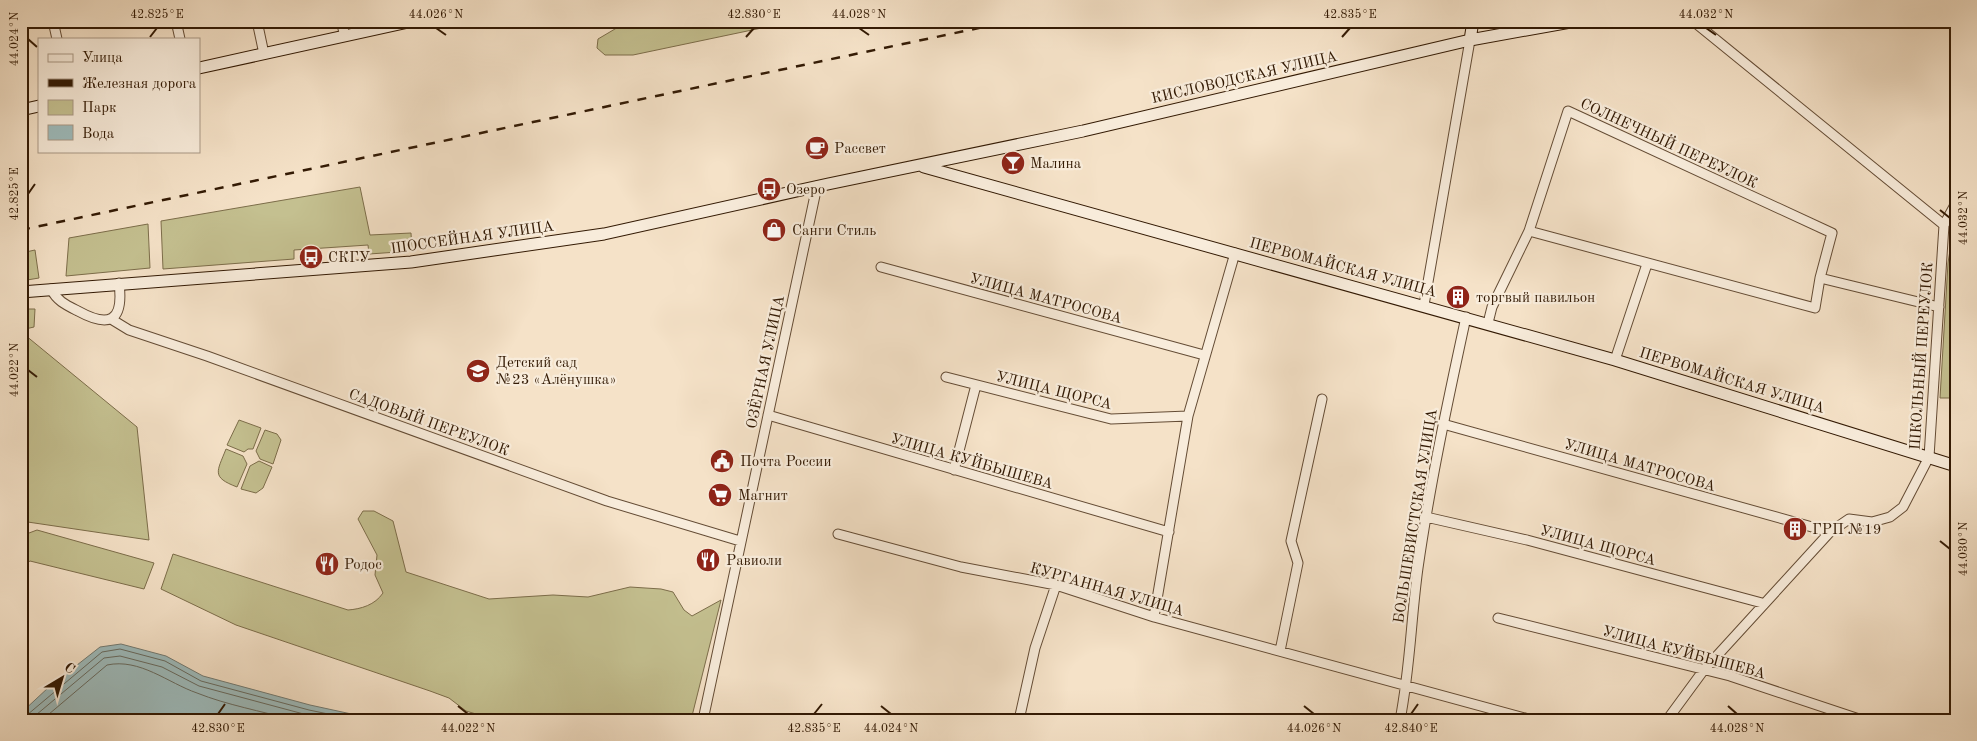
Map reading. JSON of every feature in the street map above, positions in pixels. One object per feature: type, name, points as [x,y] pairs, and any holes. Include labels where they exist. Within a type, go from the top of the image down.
[{"type":"main road","points":[[200,68],[413,21]]},
{"type":"main road","points":[[1470,40],[1473,21]]},
{"type":"main road","name":"КИСЛОВОДСКАЯ УЛИЦА","points":[[920,166],[1082,131],[1470,40],[1576,21]]},
{"type":"main road","points":[[21,110],[38,106]]},
{"type":"main road","name":"ШОССЕЙНАЯ УЛИЦА","points":[[21,292],[412,262],[604,234],[817,186],[920,166]]},
{"type":"main road","name":"ПЕРВОМАЙСКАЯ УЛИЦА","points":[[920,166],[1488,323],[1615,360],[1956,466]]},
{"type":"street","points":[[53,21],[57,38]]},
{"type":"street","points":[[176,21],[180,38]]},
{"type":"street","points":[[257,21],[264,54]]},
{"type":"street","points":[[341,21],[345,36]]},
{"type":"street","points":[[1693,21],[1944,224],[1956,203]]},
{"type":"street","points":[[1424,305],[1470,40]]},
{"type":"street","name":"СОЛНЕЧНЫЙ ПЕРЕУЛОК","points":[[1488,323],[1492,307],[1529,231],[1568,111],[1832,233],[1820,278],[1815,308],[1529,231]]},
{"type":"street","name":"ОЗЁРНАЯ УЛИЦА","points":[[703,720],[817,186]]},
{"type":"street","name":"ШКОЛЬНЫЙ ПЕРЕУЛОК","points":[[1667,720],[1703,671],[1762,604],[1830,532],[1849,519],[1872,522],[1890,517],[1903,506],[1929,457],[1944,224]]},
{"type":"street","points":[[1154,616],[1188,416],[1204,355],[1235,253]]},
{"type":"street","points":[[1615,360],[1648,264]]},
{"type":"street","name":"УЛИЦА МАТРОСОВА","points":[[882,267],[1204,355]]},
{"type":"street","points":[[1820,278],[1939,307]]},
{"type":"street","points":[[51,289],[55,297],[62,302],[83,314],[105,322],[111,319],[119,306],[119,283]]},
{"type":"street","name":"БОЛЬШЕВИСТСКАЯ УЛИЦА","points":[[1400,720],[1407,686],[1411,616],[1426,518],[1443,424],[1466,317]]},
{"type":"street","name":"САДОВЫЙ ПЕРЕУЛОК","points":[[111,319],[129,330],[207,356],[607,501],[740,541]]},
{"type":"street","name":"УЛИЦА ЩОРСА","points":[[946,377],[1111,420],[1188,416]]},
{"type":"street","points":[[954,470],[976,385]]},
{"type":"street","points":[[1280,651],[1298,563],[1292,541],[1322,399]]},
{"type":"street","name":"УЛИЦА КУЙБЫШЕВА","points":[[768,415],[1169,532]]},
{"type":"street","name":"УЛИЦА МАТРОСОВА","points":[[1443,424],[1830,532]]},
{"type":"street","name":"УЛИЦА ЩОРСА","points":[[1426,518],[1527,540],[1762,604]]},
{"type":"street","name":"КУРГАННАЯ УЛИЦА","points":[[838,534],[961,567],[1056,586],[1154,616],[1532,720]]},
{"type":"street","points":[[1019,720],[1035,648],[1056,586]]},
{"type":"street","name":"УЛИЦА КУЙБЫШЕВА","points":[[1498,618],[1703,671],[1730,676],[1862,720]]},
{"type":"green space","points":[[620,21],[795,21],[633,55],[605,55],[597,48],[598,39],[620,26]]},
{"type":"green space","points":[[360,187],[370,235],[411,233],[412,251],[369,254],[368,245],[294,250],[294,259],[163,269],[161,221]]},
{"type":"green space","points":[[1956,212],[1956,398],[1940,398],[1948,263]]},
{"type":"green space","points":[[148,224],[150,268],[66,276],[69,238]]},
{"type":"green space","points":[[35,250],[39,278],[21,281],[21,253]]},
{"type":"green space","points":[[21,309],[35,309],[34,327],[21,330]]},
{"type":"green space","points":[[25,335],[137,427],[149,540],[21,521],[21,337]]},
{"type":"green space","points":[[239,420],[261,428],[253,449],[248,449],[244,452],[227,445]]},
{"type":"green space","points":[[265,430],[277,434],[281,440],[273,464],[260,459],[256,451]]},
{"type":"green space","points":[[226,449],[243,456],[247,464],[237,487],[223,480],[218,473]]},
{"type":"green space","points":[[259,461],[272,467],[263,488],[256,493],[241,489],[250,466]]},
{"type":"green space","points":[[363,511],[374,511],[393,521],[406,572],[489,599],[553,595],[588,597],[630,587],[661,589],[673,592],[684,610],[692,616],[721,600],[691,720],[496,720],[466,711],[449,698],[430,691],[236,625],[161,589],[173,554],[348,610],[367,606],[376,601],[383,593],[375,575],[377,555],[358,519]]},
{"type":"green space","points":[[37,530],[154,563],[144,589],[30,561],[21,567],[21,536]]},
{"type":"water","points":[[121,644],[166,656],[203,676],[310,705],[379,720],[21,720],[21,713],[49,687],[100,647]]},
{"type":"railway","points":[[21,230],[1012,21]]},
{"type":"place","name":"Рассвет","points":[[817,148]]},
{"type":"place","name":"Малина","points":[[1013,163]]},
{"type":"place","name":"Озеро","points":[[769,189]]},
{"type":"place","name":"Санги Стиль","points":[[774,230]]},
{"type":"place","name":"СКГУ","points":[[311,257]]},
{"type":"place","name":"торгвый павильон","points":[[1458,297]]},
{"type":"place","name":"Детский сад №23 «Алёнушка»","points":[[478,371]]},
{"type":"place","name":"Почта России","points":[[722,461]]},
{"type":"place","name":"Магнит","points":[[720,495]]},
{"type":"place","name":"ГРП №19","points":[[1795,529]]},
{"type":"place","name":"Равиоли","points":[[708,560]]},
{"type":"place","name":"Родос","points":[[327,564]]}]
